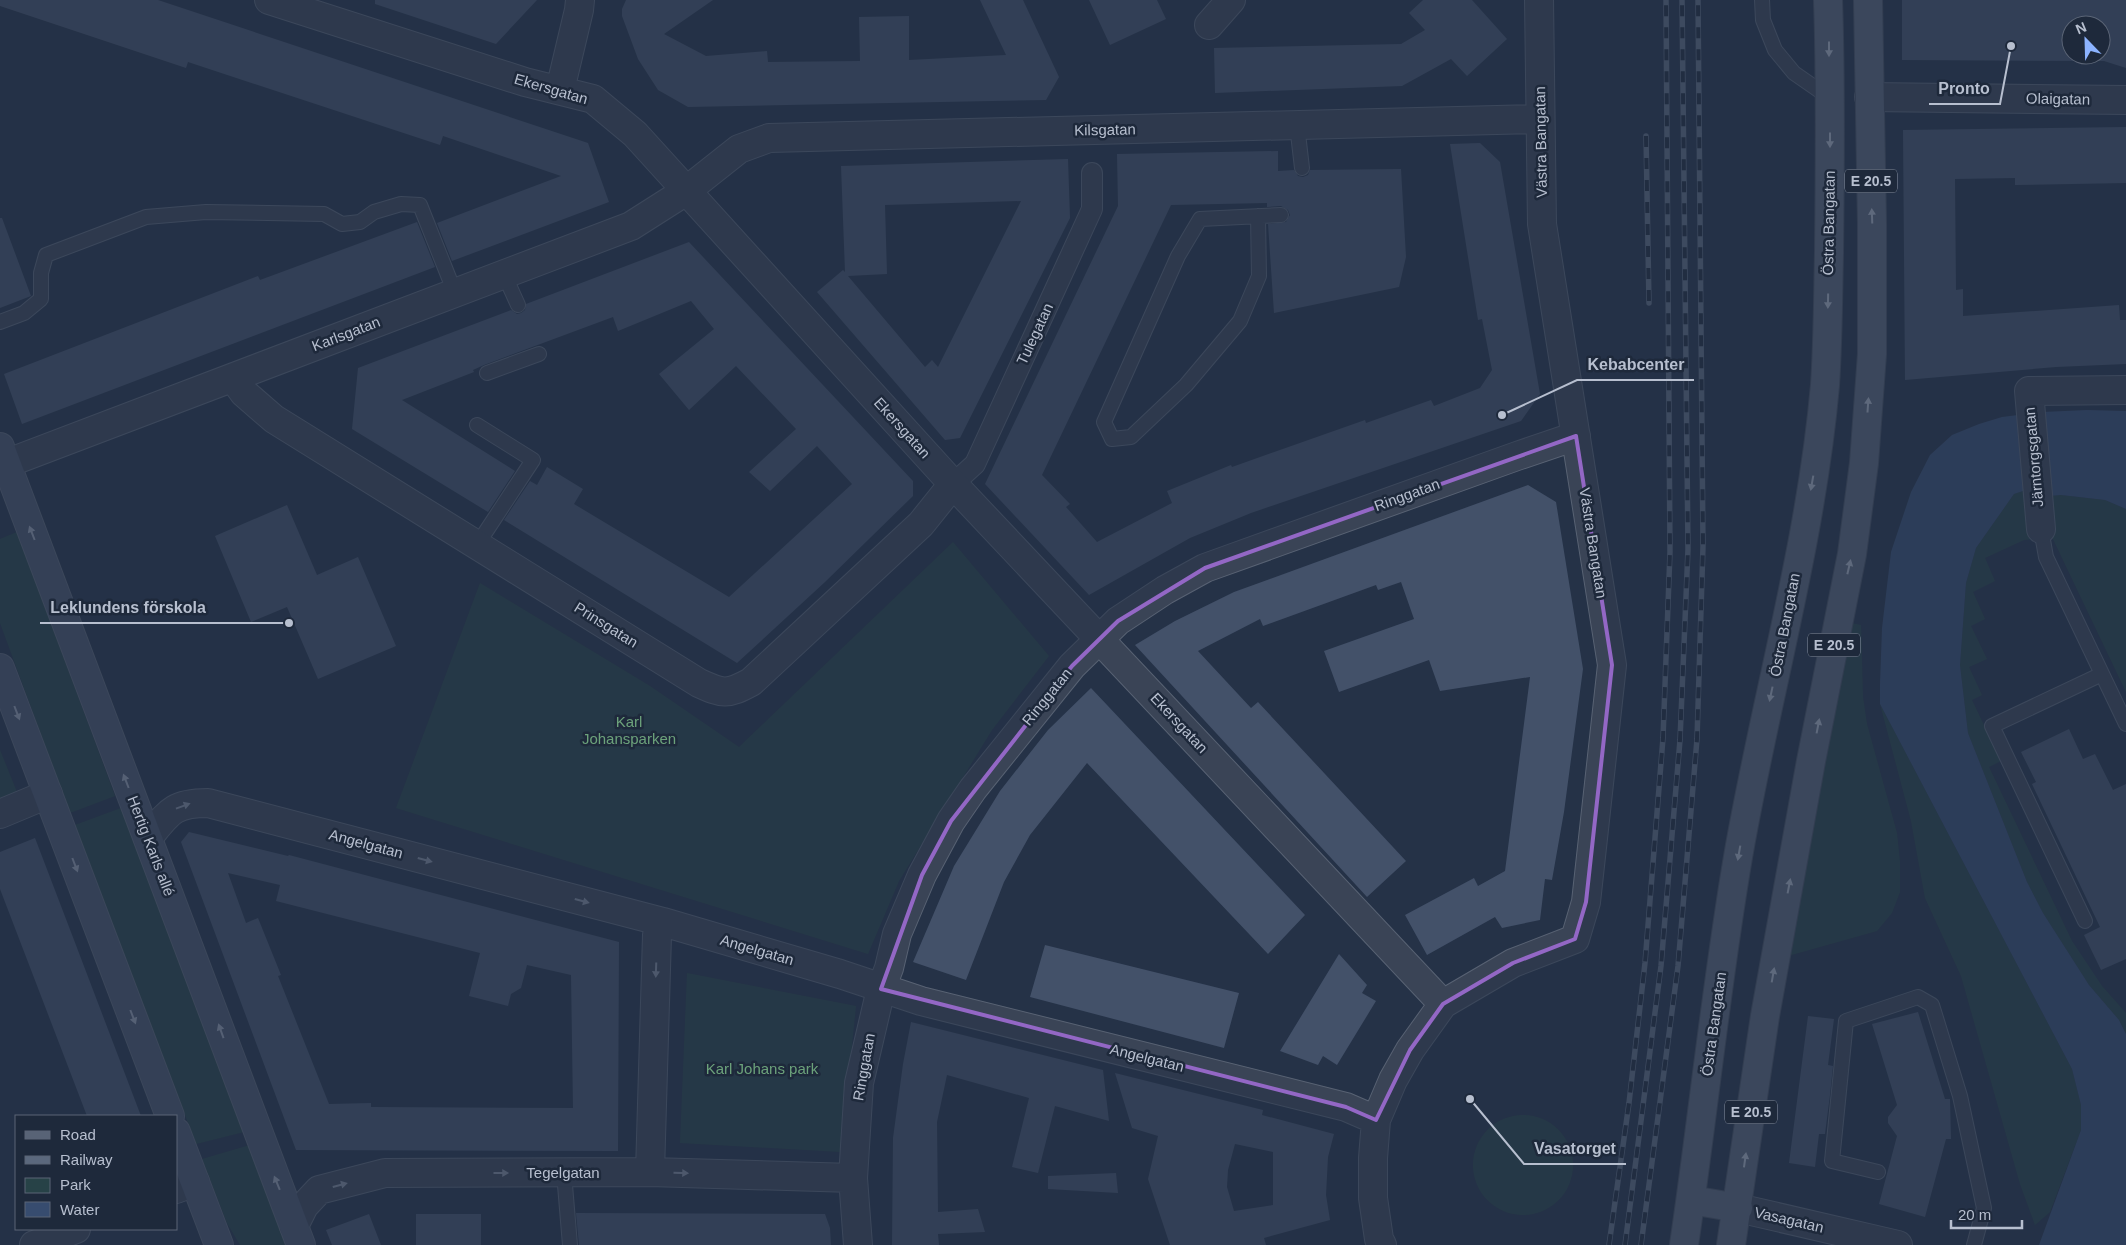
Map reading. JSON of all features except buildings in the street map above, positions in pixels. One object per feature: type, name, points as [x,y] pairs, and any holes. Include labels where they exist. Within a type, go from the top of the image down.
[{"type":"main road","name":"Östra Bangatan","points":[[1684,1245],[1712,1031],[1738,856],[1794,587],[1817,457],[1825,383],[1827,315],[1830,98],[1828,0]]},
{"type":"main road","name":"E 20.5","points":[[1731,1245],[1765,1016],[1813,752],[1852,554],[1864,463],[1872,354],[1868,0]]},
{"type":"main road","points":[[1830,98],[1869,97]]},
{"type":"main road","name":"Hertig Karls allé","points":[[2,459],[148,838],[298,1236]]},
{"type":"main road","points":[[0,668],[170,1115]]},
{"type":"main road","points":[[178,1143],[186,1185],[219,1245]]},
{"type":"main road","points":[[1691,1200],[1738,1208]]},
{"type":"street","name":"Ekersgatan","points":[[269,0],[526,82],[593,99],[635,134],[953,484],[1444,1004]]},
{"type":"street","points":[[560,90],[580,0]]},
{"type":"street","points":[[1208,25],[1231,0]]},
{"type":"street","name":"Västra Bangatan","points":[[1444,1004],[1513,963],[1575,939],[1586,902],[1612,665],[1542,224],[1539,0]]},
{"type":"street","name":"Olaigatan","points":[[1869,97],[2126,100]]},
{"type":"street","name":"Kilsgatan","points":[[686,191],[740,149],[769,138],[1540,119]]},
{"type":"street","name":"Tulegatan","points":[[953,484],[975,464],[1092,209],[1092,173]]},
{"type":"street","name":"Karlsgatan","points":[[2,459],[233,378],[631,226],[686,191]]},
{"type":"street","name":"Prinsgatan","points":[[233,378],[244,393],[274,419],[699,683],[720,693],[738,689],[751,682],[921,524],[953,484]]},
{"type":"street","name":"Järntorgsgatan","points":[[2041,529],[2029,391],[2126,390]]},
{"type":"street","name":"Ringgatan","points":[[858,1245],[853,1178],[859,1083],[881,989],[889,968],[897,934],[922,875],[952,821],[973,789],[1072,666],[1099,638],[1126,615],[1205,568],[1576,436]]},
{"type":"street","points":[[0,814],[48,794]]},
{"type":"street","name":"Angelgatan","points":[[148,838],[169,812],[192,803],[208,802],[663,922],[840,974],[881,989],[930,1003],[1346,1107],[1376,1120]]},
{"type":"street","points":[[650,1172],[658,935],[663,922]]},
{"type":"street","points":[[1372,1243],[1373,1158],[1376,1120],[1393,1080],[1444,1004]]},
{"type":"street","name":"Tegelgatan","points":[[298,1236],[304,1206],[319,1190],[385,1173],[650,1172],[853,1178]]},
{"type":"street","name":"Vasagatan","points":[[1738,1208],[1898,1245]]},
{"type":"street","points":[[34,1245],[73,1235]]},
{"type":"lane","points":[[1762,0],[1763,20],[1775,50],[1794,74],[1830,98]]},
{"type":"lane","points":[[1297,125],[1302,168]]},
{"type":"lane","points":[[0,322],[24,312],[41,299],[41,273],[46,255],[146,217],[206,212],[324,214],[342,224],[360,222],[374,212],[401,204],[420,206],[455,293]]},
{"type":"lane","points":[[1258,216],[1259,276],[1240,321],[1186,385],[1131,437],[1112,439],[1104,422],[1178,256],[1200,219],[1258,216],[1281,215]]},
{"type":"lane","points":[[504,274],[518,305]]},
{"type":"lane","points":[[487,374],[539,354]]},
{"type":"lane","points":[[477,425],[533,460],[477,545]]},
{"type":"lane","points":[[2041,529],[2046,557],[2126,724]]},
{"type":"lane","points":[[2085,921],[1992,726],[2102,674]]},
{"type":"lane","points":[[1878,1172],[1832,1161],[1846,1021],[1918,997],[1932,1006],[1960,1096],[1984,1208],[1974,1245]]},
{"type":"lane","points":[[564,1173],[570,1245]]},
{"type":"highlighted area","points":[[1576,436],[1612,665],[1586,902],[1575,939],[1513,963],[1443,1004],[1410,1050],[1376,1120],[1346,1107],[881,989],[922,875],[951,821],[1072,666],[1118,621],[1205,568]]},
{"type":"green space","points":[[2023,491],[2050,496],[2061,495],[2105,500],[2126,509],[2126,692],[2052,537],[2024,540],[1985,558],[1995,581],[1973,592],[1985,619],[1971,626],[1987,659],[1969,667],[1982,695],[1972,700],[2001,761],[1989,767],[2072,941],[2102,986],[2126,1013],[2126,1034],[2119,1020],[2089,985],[2043,913],[2027,882],[1968,733],[1960,665],[1966,583],[1976,548],[2014,494]]},
{"type":"green space","points":[[17,532],[115,796],[70,813],[0,623],[0,539]]},
{"type":"green space","name":"Karl Johansparken","points":[[953,542],[1049,656],[992,730],[899,881],[868,954],[396,808],[480,583],[650,686],[739,747]]},
{"type":"green space","points":[[1851,623],[1861,625],[1863,697],[1867,724],[1897,833],[1900,862],[1900,892],[1892,913],[1877,931],[1788,956]]},
{"type":"green space","points":[[1880,704],[2072,1069],[2081,1105],[2081,1130],[2050,1212],[2035,1225],[2020,1184],[1961,976],[1925,898],[1911,821]]},
{"type":"green space","points":[[0,750],[19,797],[0,804]]},
{"type":"green space","points":[[121,808],[244,1132],[196,1144],[75,825]]},
{"type":"green space","name":"Karl Johans park","points":[[687,973],[856,1006],[841,1152],[680,1143]]},
{"type":"green space","points":[[1523,1115],[1542,1119],[1558,1130],[1569,1146],[1573,1165],[1569,1184],[1558,1200],[1542,1211],[1523,1215],[1504,1211],[1488,1200],[1477,1184],[1473,1165],[1477,1146],[1488,1130],[1504,1119]]},
{"type":"green space","points":[[250,1145],[288,1245],[240,1245],[227,1223],[202,1159]]},
{"type":"water","points":[[2126,411],[2126,509],[2105,500],[2061,495],[2050,496],[2023,491],[2014,494],[1976,548],[1966,583],[1960,665],[1968,733],[2027,882],[2043,913],[2089,985],[2119,1020],[2126,1034],[2126,1245],[2039,1245],[2081,1130],[2081,1105],[2072,1069],[1880,704],[1882,628],[1891,552],[1911,492],[1930,455],[1952,435],[2002,417],[2042,412]]},
{"type":"railway","points":[[1609,1245],[1629,1103],[1645,963],[1663,738],[1670,552],[1666,0]]},
{"type":"railway","points":[[1625,1245],[1661,966],[1680,740],[1688,549],[1682,0]]},
{"type":"railway","points":[[1641,1245],[1678,966],[1697,739],[1703,546],[1698,0]]},
{"type":"railway","points":[[1646,136],[1649,303]]},
{"type":"place","name":"Pronto","points":[[2011,46]]},
{"type":"place","name":"Kebabcenter","points":[[1502,415]]},
{"type":"place","name":"Leklundens förskola","points":[[289,623]]},
{"type":"place","name":"Vasatorget","points":[[1470,1099]]}]
